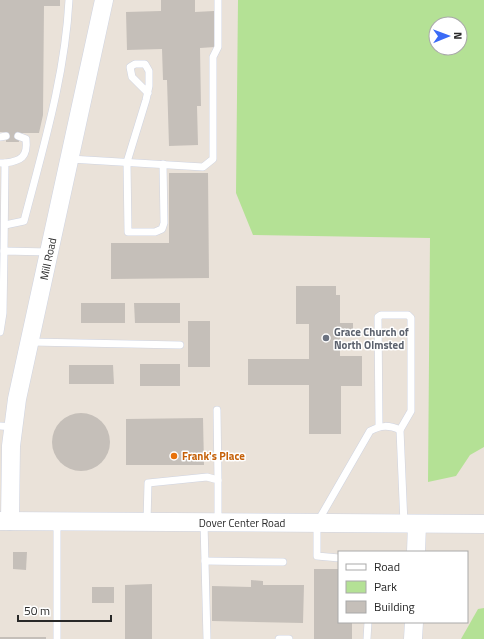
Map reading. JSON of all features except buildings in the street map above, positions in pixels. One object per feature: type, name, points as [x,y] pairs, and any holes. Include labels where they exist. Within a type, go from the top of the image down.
[{"type":"street","name":"Mill Road","points":[[5,521],[8,455],[7,426],[17,399],[30,342],[104,0]]},
{"type":"street","name":"Dover Center Road","points":[[5,521],[484,524]]},
{"type":"street","points":[[410,524],[416,551]]},
{"type":"street","points":[[413,639],[414,623]]},
{"type":"lane","points":[[5,225],[24,221],[51,120],[61,74],[69,0]]},
{"type":"lane","points":[[70,158],[203,167],[214,159],[213,57],[218,47],[218,0]]},
{"type":"lane","points":[[148,93],[127,162],[128,232],[155,232],[162,229],[164,223],[163,164]]},
{"type":"lane","points":[[0,332],[3,319],[5,225],[2,163],[20,161],[24,154],[26,139],[18,136]]},
{"type":"lane","points":[[4,251],[49,252]]},
{"type":"lane","points":[[379,426],[378,317],[381,315],[408,315],[411,318],[411,411],[400,430],[410,524]]},
{"type":"lane","points":[[30,342],[180,345]]},
{"type":"lane","points":[[207,639],[205,561],[218,480],[217,410]]},
{"type":"lane","points":[[338,558],[317,556],[317,523],[370,431],[379,426],[391,426],[400,430]]},
{"type":"lane","points":[[147,522],[148,483],[207,477],[218,480]]},
{"type":"lane","points":[[57,521],[57,639]]},
{"type":"lane","points":[[205,561],[283,562]]},
{"type":"lane","points":[[367,639],[368,623]]},
{"type":"lane","points":[[279,639],[288,639]]},
{"type":"green space","points":[[238,0],[484,0],[484,447],[470,455],[456,476],[428,482],[430,238],[253,235],[236,193]]},
{"type":"green space","points":[[484,608],[484,639],[461,639],[478,609]]},
{"type":"place","name":"Grace Church of North Olmsted","points":[[326,338]]},
{"type":"place","name":"Frank's Place","points":[[174,456]]}]
